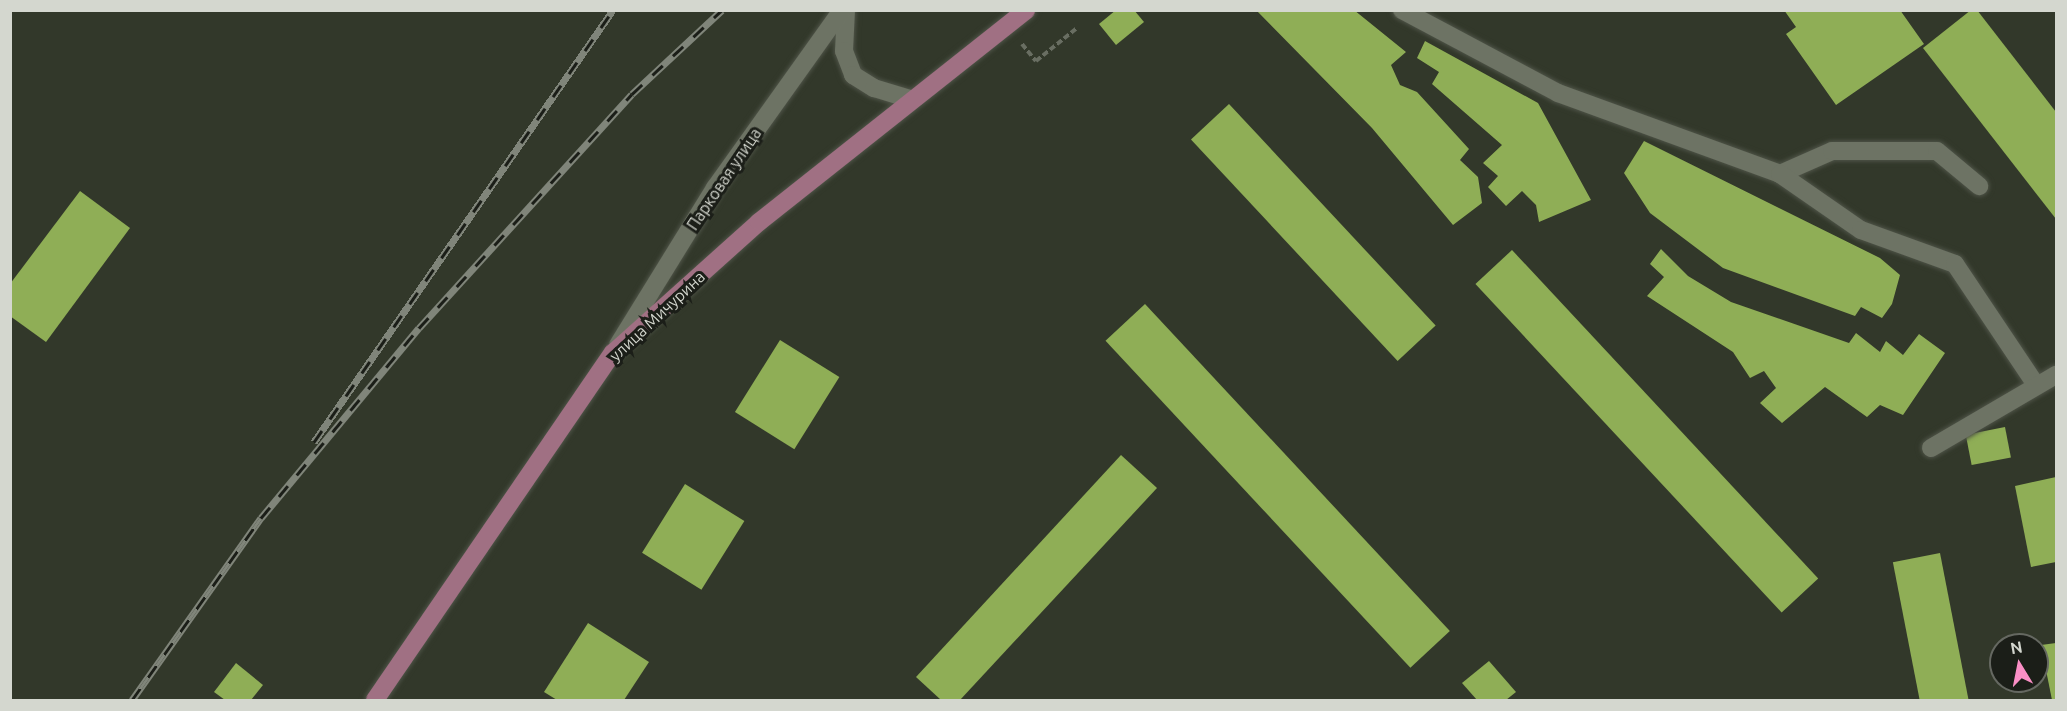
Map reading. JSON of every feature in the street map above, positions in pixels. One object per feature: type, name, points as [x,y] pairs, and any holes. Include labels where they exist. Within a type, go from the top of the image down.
[{"type":"main road","name":"улица Мичурина","points":[[375,700],[613,353],[759,222],[911,99],[1026,10]]},
{"type":"street","points":[[844,10],[844,51],[853,75],[874,88],[911,99]]},
{"type":"street","name":"Парковая улица","points":[[613,353],[716,188],[844,10]]},
{"type":"street","points":[[1402,10],[1558,93],[1780,174],[1862,230],[1955,264],[2036,385]]},
{"type":"street","points":[[1780,174],[1832,151],[1937,151],[1979,186]]},
{"type":"street","points":[[1931,448],[2056,375]]},
{"type":"path","points":[[1006,25],[1036,61],[1077,28]]},
{"type":"building","points":[[1116,10],[1134,10],[1144,22],[1116,45],[1099,24]]},
{"type":"building","points":[[1256,10],[1354,10],[1406,52],[1391,65],[1400,85],[1417,92],[1469,149],[1460,160],[1478,177],[1482,203],[1453,225],[1372,128]]},
{"type":"building","points":[[1784,10],[1900,10],[1924,44],[1836,105],[1786,34],[1796,27]]},
{"type":"building","points":[[1971,10],[1977,10],[2056,112],[2056,219],[1923,48]]},
{"type":"building","points":[[1425,41],[1538,103],[1591,200],[1539,222],[1536,205],[1522,191],[1506,206],[1488,187],[1498,176],[1483,163],[1502,145],[1432,84],[1439,72],[1417,58]]},
{"type":"building","points":[[1229,104],[1436,326],[1398,361],[1191,139]]},
{"type":"building","points":[[1644,141],[1880,258],[1900,275],[1892,304],[1882,318],[1861,307],[1855,316],[1723,268],[1650,213],[1624,173]]},
{"type":"building","points":[[80,191],[130,228],[46,342],[10,316],[10,284]]},
{"type":"building","points":[[1661,249],[1688,276],[1731,302],[1849,343],[1856,333],[1880,352],[1886,341],[1903,355],[1919,334],[1945,353],[1903,415],[1880,405],[1867,417],[1825,387],[1782,423],[1760,403],[1776,388],[1764,371],[1750,378],[1733,352],[1647,296],[1664,277],[1650,264]]},
{"type":"building","points":[[1512,250],[1818,578],[1782,612],[1475,284]]},
{"type":"building","points":[[1145,304],[1450,631],[1410,668],[1106,341]]},
{"type":"building","points":[[780,340],[839,377],[794,449],[735,412]]},
{"type":"building","points":[[2005,427],[2011,457],[1972,465],[1966,435]]},
{"type":"building","points":[[1121,455],[1157,488],[960,700],[941,700],[916,677]]},
{"type":"building","points":[[2056,477],[2056,562],[2031,567],[2015,486]]},
{"type":"building","points":[[685,484],[744,521],[701,590],[642,553]]},
{"type":"building","points":[[1940,553],[1969,700],[1920,700],[1893,562]]},
{"type":"building","points":[[588,623],[649,662],[624,700],[557,700],[544,692]]},
{"type":"building","points":[[2056,643],[2056,700],[2052,700],[2049,685],[2049,644]]},
{"type":"building","points":[[1489,661],[1516,692],[1506,700],[1477,700],[1462,683]]},
{"type":"building","points":[[236,663],[263,685],[251,700],[225,700],[214,692]]},
{"type":"railway","points":[[314,442],[613,10]]},
{"type":"railway","points":[[132,700],[261,518],[419,328],[632,94],[722,10]]}]
